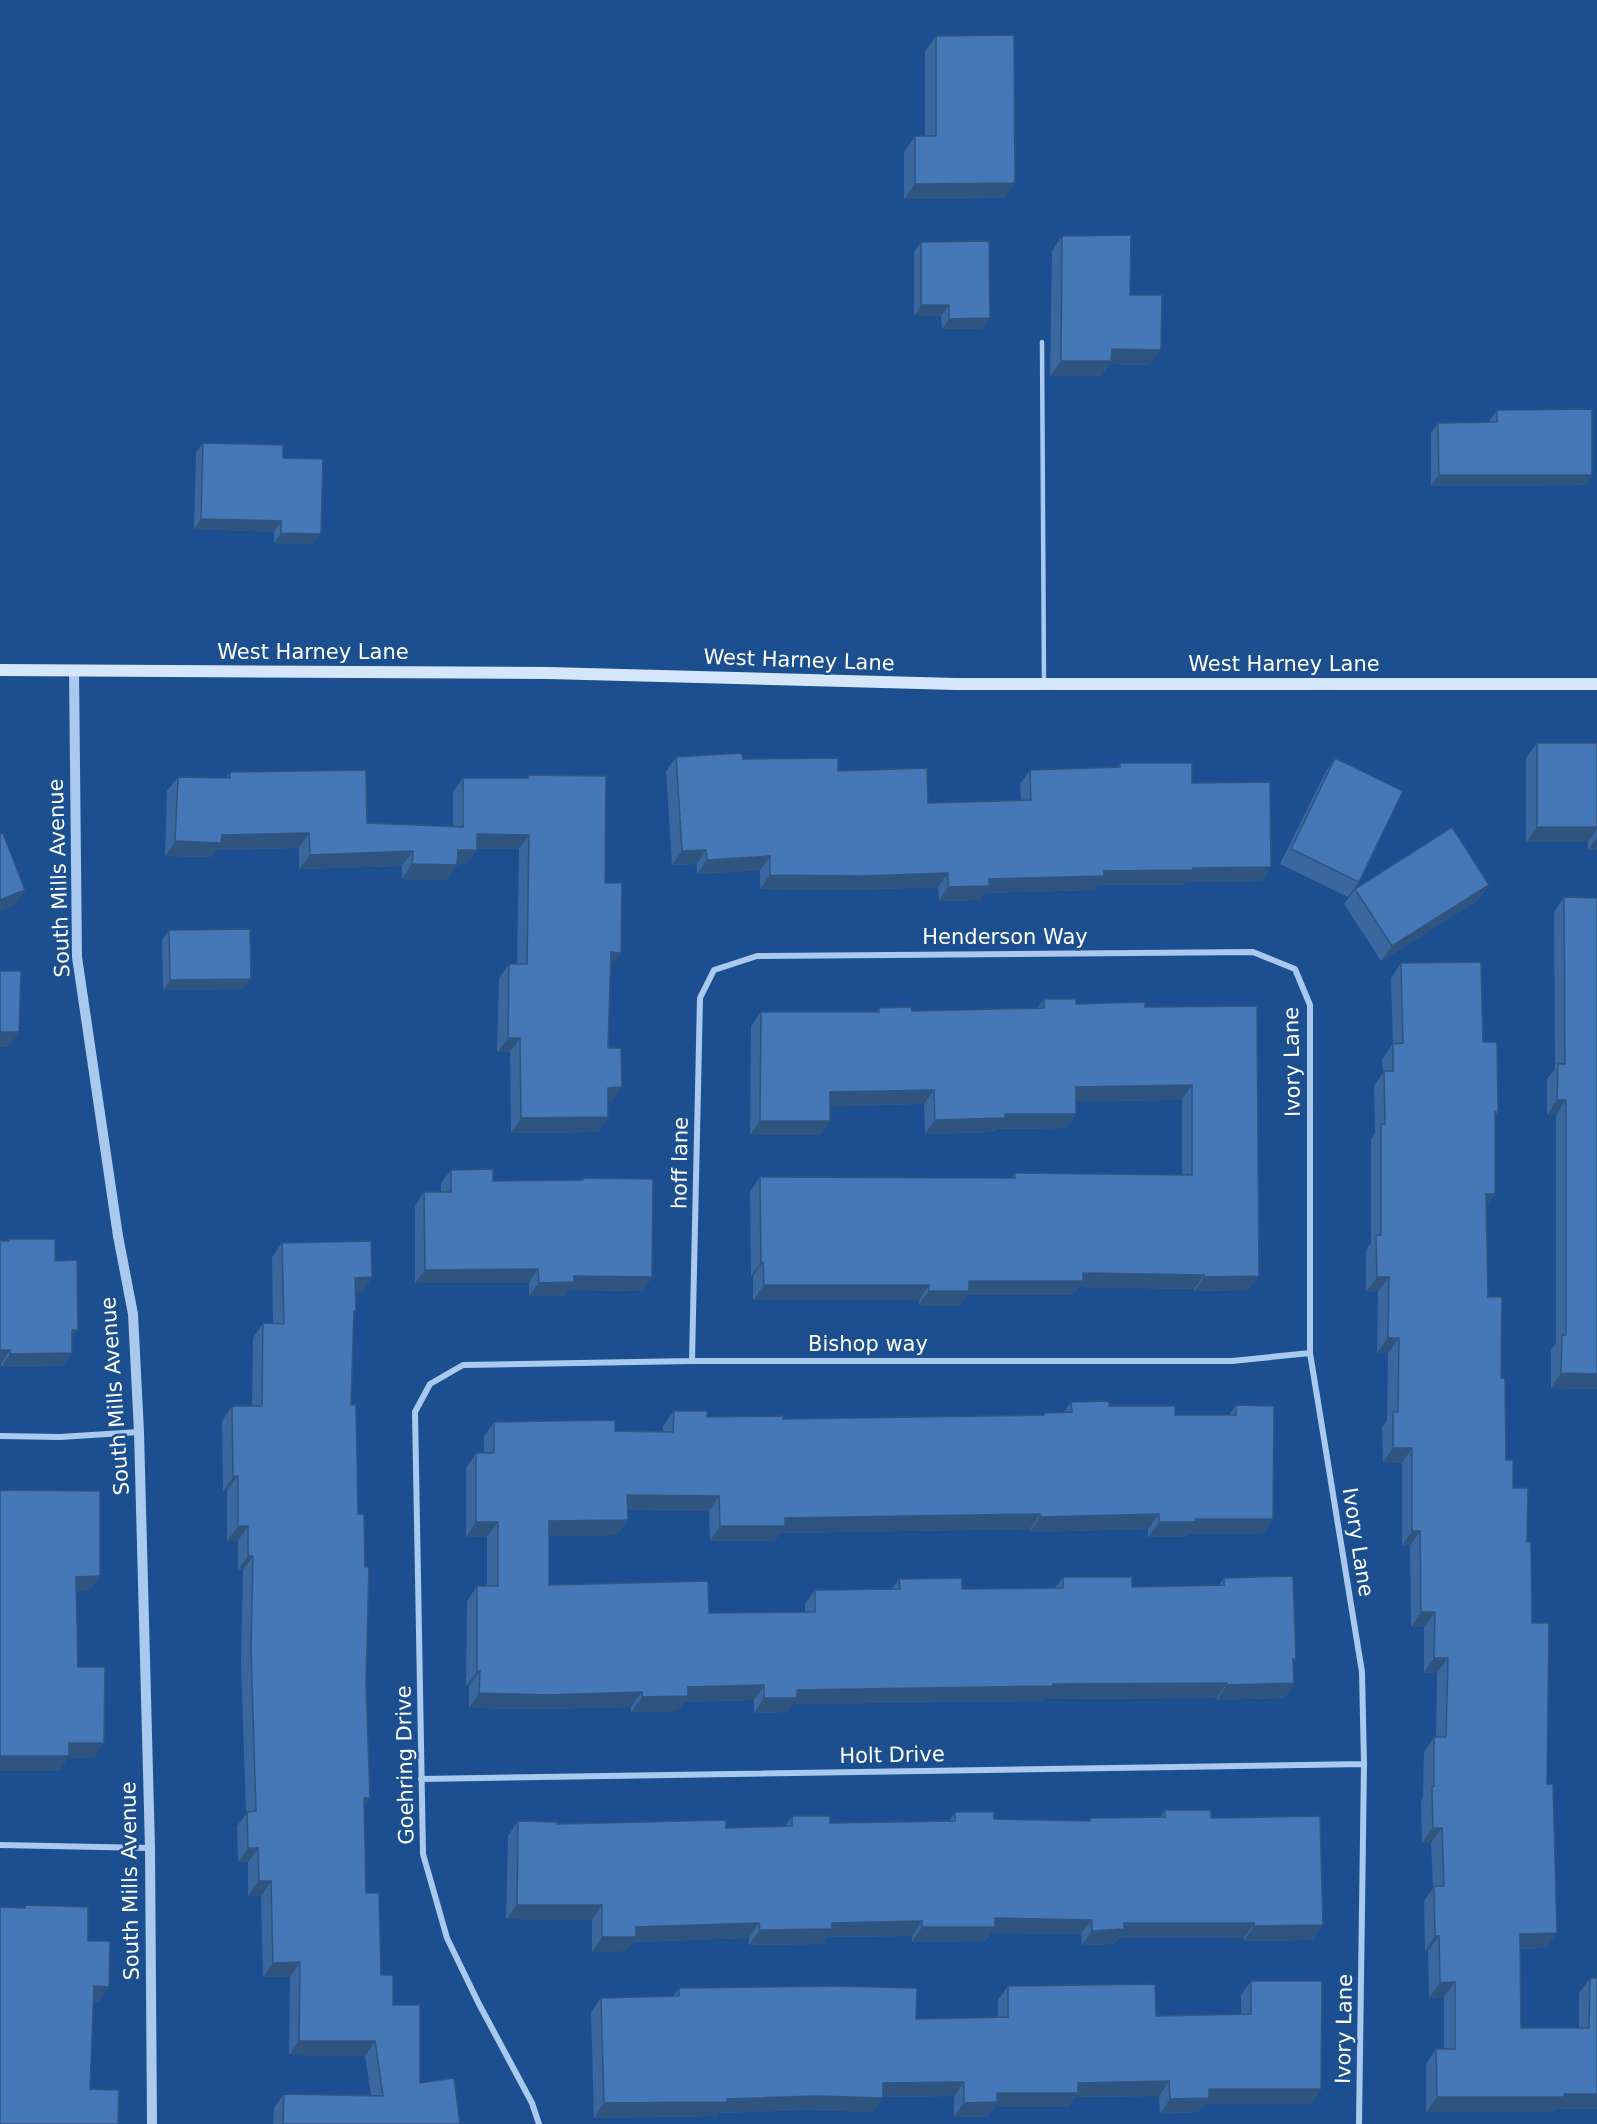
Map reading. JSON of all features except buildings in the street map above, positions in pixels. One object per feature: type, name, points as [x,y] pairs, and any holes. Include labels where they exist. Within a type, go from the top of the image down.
[{"type":"main road","name":"West Harney Lane","points":[[0,670],[548,673],[956,684],[1597,684]]},
{"type":"street","name":"South Mills Avenue","points":[[74,670],[77,957],[118,1236],[133,1314],[139,1432],[150,1848],[152,2124]]},
{"type":"street","name":"Henderson Way","points":[[714,969],[757,956],[1253,952],[1295,969]]},
{"type":"street","name":"hoff lane","points":[[692,1361],[700,998],[714,969]]},
{"type":"street","name":"Ivory Lane","points":[[1295,969],[1310,1005],[1310,1353],[1362,1672],[1364,1764],[1359,2124]]},
{"type":"street","name":"Bishop way","points":[[430,1384],[463,1365],[692,1361],[1232,1361],[1310,1353]]},
{"type":"street","name":"Goehring Drive","points":[[430,1384],[415,1412],[423,1854],[447,1938],[532,2103],[539,2124]]},
{"type":"street","points":[[0,1436],[60,1437],[139,1432]]},
{"type":"street","name":"Holt Drive","points":[[422,1779],[1364,1764]]},
{"type":"street","points":[[0,1845],[150,1848]]},
{"type":"lane","points":[[1042,342],[1044,684]]}]
